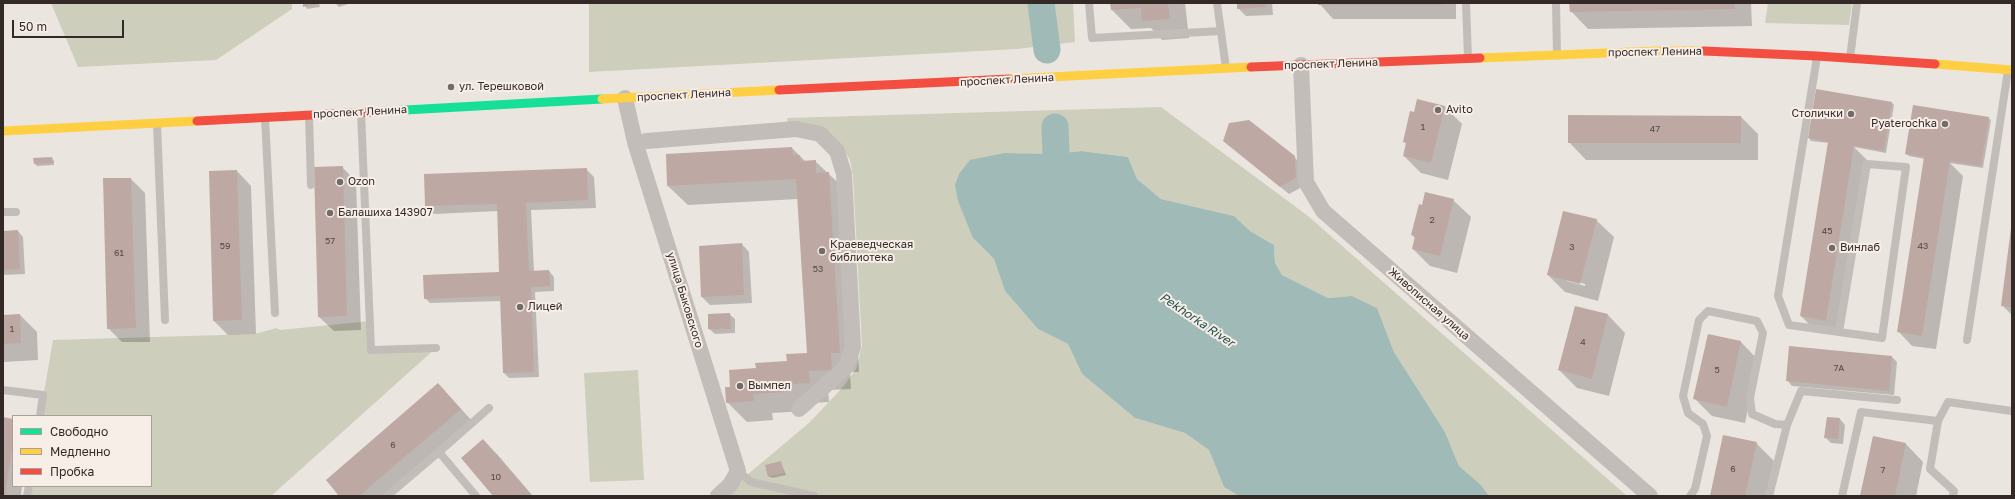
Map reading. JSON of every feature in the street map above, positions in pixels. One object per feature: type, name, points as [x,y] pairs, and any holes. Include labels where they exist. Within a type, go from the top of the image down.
[{"type":"main road","name":"проспект Ленина","points":[[3,131],[309,114],[1302,65],[1657,51],[1724,51],[2010,69]]},
{"type":"street","name":"Живописная улица","points":[[1302,65],[1306,182],[1322,212],[1650,496]]},
{"type":"street","name":"улица Быковского","points":[[625,98],[635,142],[738,471]]},
{"type":"street","points":[[646,141],[796,129],[820,134],[837,151],[844,174],[853,347],[846,368],[799,409]]},
{"type":"street","points":[[718,496],[730,485],[738,471]]},
{"type":"lane","points":[[1089,3],[1092,38],[1221,31]]},
{"type":"lane","points":[[1217,3],[1226,69]]},
{"type":"lane","points":[[1466,3],[1468,59]]},
{"type":"lane","points":[[1556,3],[1557,55]]},
{"type":"lane","points":[[1850,58],[1857,3]]},
{"type":"lane","points":[[1818,56],[1778,296],[1789,325],[1839,332],[1882,338],[1906,167],[1867,164],[1839,332]]},
{"type":"lane","points":[[1967,340],[2010,69]]},
{"type":"lane","points":[[361,112],[371,350],[436,348]]},
{"type":"lane","points":[[309,114],[311,185]]},
{"type":"lane","points":[[265,117],[275,313]]},
{"type":"lane","points":[[157,123],[165,320]]},
{"type":"lane","points":[[3,212],[16,212]]},
{"type":"lane","points":[[1690,496],[1695,489],[1707,436],[1703,424],[1688,413],[1683,396],[1699,320],[1708,311],[1757,321],[1763,333],[1750,398],[1752,414],[1775,424],[1787,425]]},
{"type":"lane","points":[[3,390],[43,395],[40,415]]},
{"type":"lane","points":[[1769,496],[1787,425],[1801,391],[1896,400]]},
{"type":"lane","points":[[1953,496],[1954,491],[1930,469],[1938,422],[1948,402],[2012,411]]},
{"type":"lane","points":[[387,496],[489,408]]},
{"type":"lane","points":[[1842,496],[1862,412],[1938,422]]},
{"type":"lane","points":[[439,452],[476,496]]},
{"type":"lane","points":[[738,471],[751,482],[814,496]]},
{"type":"green space","points":[[51,3],[292,3],[292,9],[216,60],[78,67]]},
{"type":"green space","points":[[589,3],[1073,3],[1075,42],[1017,49],[589,72]]},
{"type":"green space","points":[[1768,3],[1852,3],[1849,25],[1765,23]]},
{"type":"green space","points":[[1161,107],[1308,216],[1627,496],[1489,496],[1481,485],[1459,466],[1445,432],[1394,352],[1377,308],[1352,296],[1328,298],[1282,275],[1275,263],[1274,245],[1250,231],[1234,216],[1161,199],[1137,179],[1128,157],[1081,151],[1056,154],[1005,153],[973,238],[994,259],[1005,291],[1038,329],[1068,344],[1082,374],[1135,418],[1185,433],[1209,450],[1224,487],[1239,496],[722,496],[810,422],[843,387],[856,369],[862,346],[853,176],[850,160],[841,145],[788,126],[787,118]]},
{"type":"green space","points":[[370,321],[371,350],[436,348],[271,496],[27,496],[29,487],[152,487],[152,415],[40,415],[53,340],[255,334],[276,328],[280,330]]},
{"type":"green space","points":[[638,370],[644,480],[590,482],[584,373]]},
{"type":"water","points":[[1081,151],[1128,157],[1137,179],[1161,199],[1234,216],[1250,231],[1274,245],[1275,263],[1282,275],[1328,298],[1352,296],[1377,308],[1394,352],[1445,432],[1459,466],[1481,485],[1489,496],[1239,496],[1224,487],[1209,450],[1185,433],[1135,418],[1082,374],[1068,344],[1038,329],[1005,291],[994,259],[973,238],[958,201],[955,185],[959,174],[970,160],[1005,153],[1056,154]]},
{"type":"building","points":[[303,3],[318,3],[318,4],[303,7]]},
{"type":"building","points":[[1110,3],[1168,3],[1170,19],[1142,21],[1141,8],[1111,10]]},
{"type":"building","points":[[1237,3],[1265,3],[1266,7],[1237,9]]},
{"type":"building","points":[[1318,3],[1443,3],[1443,5],[1318,5]]},
{"type":"building","points":[[1569,3],[1734,3],[1735,9],[1570,12]]},
{"type":"building","points":[[1816,89],[1892,102],[1884,151],[1854,146],[1826,321],[1800,316],[1828,142],[1808,138]]},
{"type":"building","points":[[1417,99],[1445,106],[1431,163],[1403,156],[1406,143],[1403,142],[1410,111],[1414,112]]},
{"type":"building","points":[[1913,105],[1989,117],[1981,166],[1950,161],[1922,336],[1897,332],[1924,157],[1905,154]]},
{"type":"building","points":[[1568,115],[1741,116],[1741,143],[1568,143]]},
{"type":"building","points":[[1249,120],[1295,156],[1296,178],[1280,187],[1223,141],[1229,123]]},
{"type":"building","points":[[792,147],[793,155],[800,155],[801,161],[816,160],[816,173],[829,172],[840,353],[831,353],[832,370],[809,371],[810,383],[793,384],[792,381],[786,381],[787,392],[753,394],[754,401],[726,403],[725,387],[730,387],[729,370],[756,368],[755,363],[787,361],[786,354],[807,353],[796,179],[667,186],[666,154]]},
{"type":"building","points":[[52,157],[53,163],[34,164],[33,158]]},
{"type":"building","points":[[343,166],[347,316],[318,317],[314,167]]},
{"type":"building","points":[[587,168],[588,200],[526,203],[529,271],[549,270],[550,286],[531,287],[534,372],[503,373],[500,296],[424,299],[423,275],[499,272],[497,204],[425,206],[424,174]]},
{"type":"building","points":[[237,170],[242,320],[213,321],[209,171]]},
{"type":"building","points":[[103,178],[131,178],[136,328],[107,329]]},
{"type":"building","points":[[1425,192],[1454,199],[1440,256],[1412,249],[1415,236],[1411,235],[1419,204],[1422,205]]},
{"type":"building","points":[[1563,211],[1597,219],[1580,284],[1547,275]]},
{"type":"building","points":[[2012,228],[2012,307],[2001,306]]},
{"type":"building","points":[[18,230],[20,269],[3,270],[3,231]]},
{"type":"building","points":[[742,243],[744,295],[701,297],[699,246]]},
{"type":"building","points":[[1575,306],[1608,314],[1592,379],[1558,370]]},
{"type":"building","points":[[730,313],[731,329],[708,329],[708,314]]},
{"type":"building","points":[[20,314],[21,343],[3,344],[3,315]]},
{"type":"building","points":[[1708,334],[1741,341],[1727,407],[1693,399]]},
{"type":"building","points":[[1789,346],[1892,356],[1889,391],[1786,381]]},
{"type":"building","points":[[438,383],[461,409],[359,496],[339,496],[326,480]]},
{"type":"building","points":[[3,417],[12,419],[12,448],[5,496],[3,496]]},
{"type":"building","points":[[1827,417],[1840,418],[1838,439],[1824,438]]},
{"type":"building","points":[[1723,435],[1757,442],[1745,496],[1710,496]]},
{"type":"building","points":[[1873,436],[1906,443],[1895,496],[1860,496]]},
{"type":"building","points":[[483,439],[532,496],[493,496],[461,458]]},
{"type":"building","points":[[781,461],[784,473],[768,477],[765,465]]},
{"type":"waterway","name":"Pekhorka River","points":[[1041,3],[1047,50]]},
{"type":"waterway","name":"Pekhorka River","points":[[1055,127],[1057,177],[1063,190]]},
{"type":"traffic: fast","points":[[370,112],[602,99]]},
{"type":"traffic: slow","points":[[1480,58],[1657,51],[1704,51]]},
{"type":"traffic: slow","points":[[1935,64],[2012,70]]},
{"type":"traffic: slow","points":[[1009,79],[1251,67]]},
{"type":"traffic: slow","points":[[602,99],[779,90]]},
{"type":"traffic: slow","points":[[3,131],[197,121]]},
{"type":"traffic: jam","points":[[1704,51],[1817,56],[1935,64]]},
{"type":"traffic: jam","points":[[1251,67],[1480,58]]},
{"type":"traffic: jam","points":[[779,90],[1009,79]]},
{"type":"traffic: jam","points":[[197,121],[370,112]]},
{"type":"place","name":"ул. Терешковой","points":[[451,87]]},
{"type":"place","name":"Avito","points":[[1438,110]]},
{"type":"place","name":"Столички","points":[[1851,114]]},
{"type":"place","name":"Pyaterochka","points":[[1945,124]]},
{"type":"place","name":"Ozon","points":[[340,182]]},
{"type":"place","name":"Балашиха 143907","points":[[330,213]]},
{"type":"place","name":"Винлаб","points":[[1832,248]]},
{"type":"place","name":"Краеведческая библиотека","points":[[822,251]]},
{"type":"place","name":"Лицей","points":[[520,307]]},
{"type":"place","name":"Вымпел","points":[[740,386]]}]
